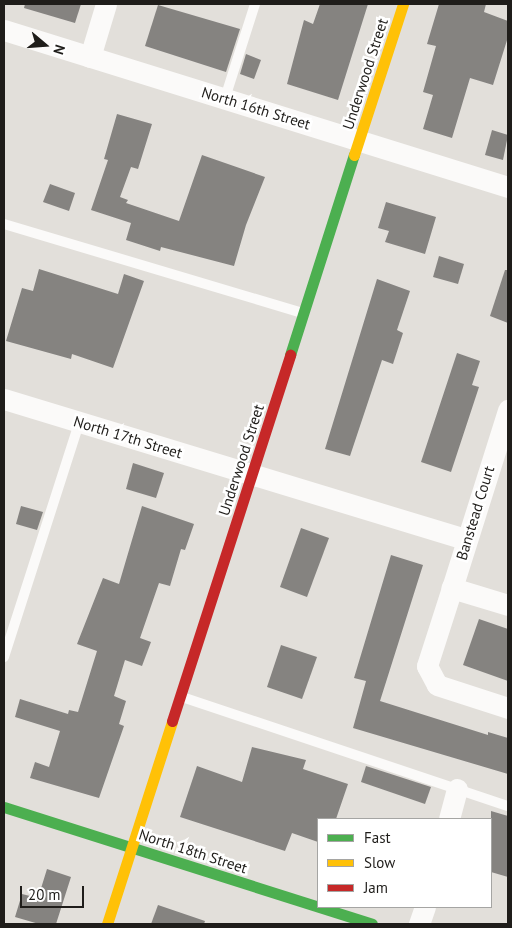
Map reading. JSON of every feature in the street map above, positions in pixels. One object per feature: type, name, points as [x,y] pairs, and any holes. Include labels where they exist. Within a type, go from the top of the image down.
[{"type":"street","points":[[90,57],[106,4]]},
{"type":"street","name":"Underwood Street","points":[[107,924],[130,846],[253,474],[403,4]]},
{"type":"street","name":"North 16th Street","points":[[4,30],[359,140],[507,181]]},
{"type":"street","name":"North 17th Street","points":[[4,399],[466,539]]},
{"type":"street","name":"Banstead Court","points":[[508,410],[427,666],[437,685],[508,708]]},
{"type":"street","points":[[452,588],[508,605]]},
{"type":"street","points":[[449,818],[457,789]]},
{"type":"street","name":"North 18th Street","points":[[4,808],[317,906]]},
{"type":"street","name":"North 18th Street","points":[[322,908],[372,924]]},
{"type":"street","points":[[420,924],[425,908]]},
{"type":"lane","points":[[225,98],[255,4]]},
{"type":"lane","points":[[4,224],[303,313]]},
{"type":"lane","points":[[4,657],[79,423]]},
{"type":"lane","points":[[179,696],[508,806]]},
{"type":"building","points":[[25,4],[81,4],[75,23],[24,8]]},
{"type":"building","points":[[320,4],[368,4],[338,100],[287,84],[304,20],[313,24]]},
{"type":"building","points":[[439,4],[486,4],[484,12],[508,21],[508,37],[493,85],[470,78],[452,138],[423,129],[433,95],[423,92],[436,46],[427,44]]},
{"type":"building","points":[[158,5],[240,29],[226,72],[145,46]]},
{"type":"building","points":[[246,54],[261,60],[254,79],[240,74]]},
{"type":"building","points":[[117,114],[152,124],[138,169],[131,167],[120,197],[128,200],[126,203],[179,221],[202,155],[265,177],[246,225],[234,266],[161,247],[160,251],[126,240],[131,223],[91,210],[108,160],[104,159]]},
{"type":"building","points":[[492,130],[508,135],[503,160],[485,155]]},
{"type":"building","points":[[50,184],[75,193],[69,211],[43,202]]},
{"type":"building","points":[[386,202],[436,217],[425,254],[385,242],[389,231],[378,228]]},
{"type":"building","points":[[439,256],[464,264],[458,284],[433,277]]},
{"type":"building","points":[[39,269],[118,294],[124,274],[144,281],[113,368],[72,354],[71,359],[6,341],[22,288],[33,291]]},
{"type":"building","points":[[505,270],[508,270],[508,323],[490,316]]},
{"type":"building","points":[[377,279],[410,291],[397,330],[403,333],[393,364],[382,360],[350,456],[325,449]]},
{"type":"building","points":[[457,353],[480,361],[472,385],[479,387],[451,472],[421,462]]},
{"type":"building","points":[[133,463],[164,473],[156,498],[126,489]]},
{"type":"building","points":[[21,506],[43,512],[37,530],[16,524]]},
{"type":"building","points":[[142,506],[194,524],[185,550],[181,549],[170,586],[159,583],[140,638],[151,642],[142,666],[125,660],[114,696],[126,701],[119,724],[124,726],[99,798],[30,778],[35,762],[49,767],[60,731],[15,717],[20,699],[68,714],[69,710],[78,712],[97,651],[77,644],[103,578],[119,584]]},
{"type":"building","points":[[301,528],[329,538],[307,597],[280,587]]},
{"type":"building","points":[[391,555],[423,565],[380,701],[488,735],[488,732],[508,738],[508,774],[353,728],[366,681],[354,678]]},
{"type":"building","points":[[479,619],[508,629],[508,681],[463,665]]},
{"type":"building","points":[[281,645],[317,657],[302,699],[267,687]]},
{"type":"building","points":[[252,747],[306,760],[303,769],[348,784],[336,818],[317,818],[317,842],[292,833],[285,851],[180,817],[197,766],[242,782]]},
{"type":"building","points":[[366,766],[431,787],[425,804],[361,782]]},
{"type":"building","points":[[491,811],[508,816],[508,877],[492,872]]},
{"type":"building","points":[[47,869],[71,877],[56,924],[39,924],[15,917],[22,894],[38,898]]},
{"type":"building","points":[[158,905],[205,921],[204,924],[151,924]]},
{"type":"traffic: fast","points":[[290,355],[354,155]]},
{"type":"traffic: fast","points":[[4,807],[317,907]]},
{"type":"traffic: fast","points":[[322,908],[372,924]]},
{"type":"traffic: slow","points":[[354,155],[403,4]]},
{"type":"traffic: slow","points":[[107,924],[172,721]]},
{"type":"traffic: jam","points":[[172,721],[290,355]]}]
